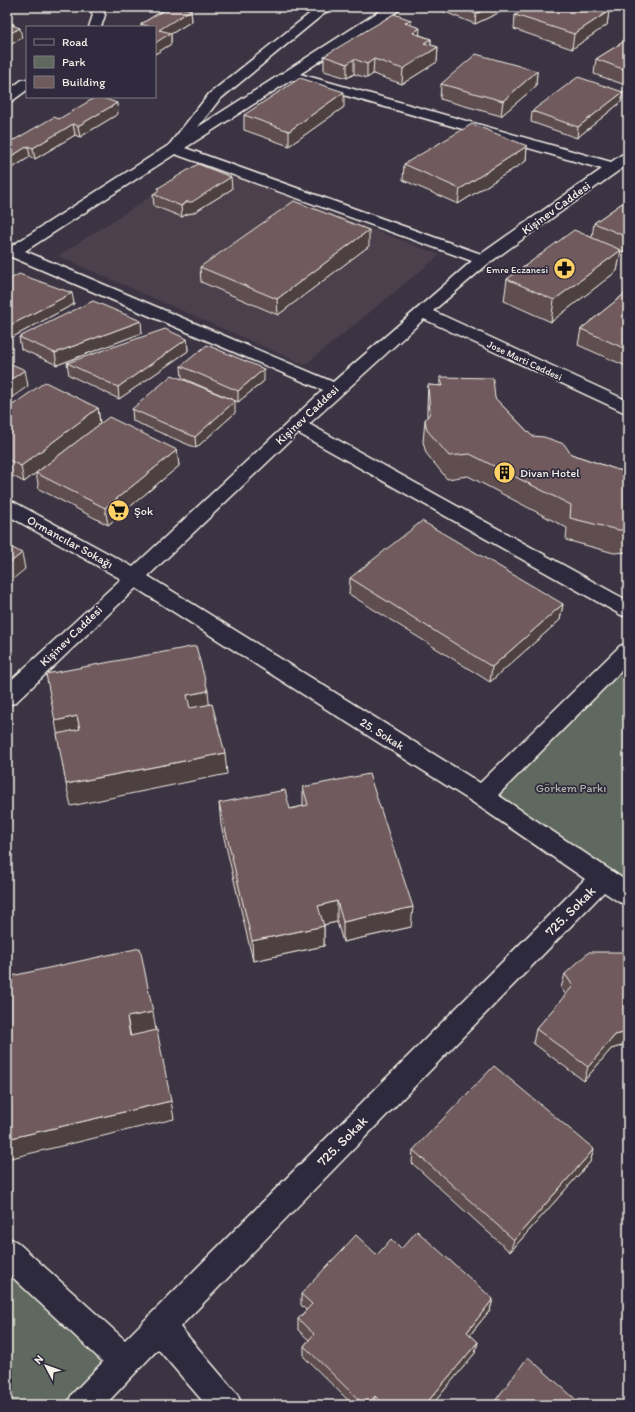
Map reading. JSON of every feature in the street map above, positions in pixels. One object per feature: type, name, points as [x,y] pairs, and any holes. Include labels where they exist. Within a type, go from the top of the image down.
[{"type":"street","points":[[95,7],[98,15],[95,26]]},
{"type":"street","points":[[174,149],[214,97],[326,7]]},
{"type":"street","points":[[335,389],[13,252],[395,7]]},
{"type":"street","points":[[289,75],[613,168]]},
{"type":"street","points":[[7,98],[26,84]]},
{"type":"street","points":[[174,149],[483,260]]},
{"type":"street","name":"Kişinev Caddesi","points":[[7,697],[335,389],[422,312],[483,260],[628,157]]},
{"type":"street","name":"Jose Marti Caddesi","points":[[422,312],[628,408]]},
{"type":"street","points":[[297,425],[628,610]]},
{"type":"street","name":"Ormancılar Sokağı","points":[[7,507],[134,577]]},
{"type":"street","name":"25. Sokak","points":[[134,577],[482,796],[628,895]]},
{"type":"street","points":[[482,796],[628,651]]},
{"type":"street","name":"725. Sokak","points":[[83,1405],[125,1360],[160,1327],[602,878]]},
{"type":"street","points":[[7,1252],[125,1360]]},
{"type":"street","points":[[160,1327],[226,1405]]},
{"type":"shaded area","points":[[201,164],[440,255],[305,365],[58,256]]},
{"type":"green space","name":"Görkem Parkı","points":[[628,651],[628,895],[482,796]]},
{"type":"green space","points":[[7,1252],[125,1361],[83,1405],[7,1405]]},
{"type":"building","points":[[169,7],[180,7],[191,10],[159,30],[171,33],[156,42],[156,26],[141,24]]},
{"type":"building","points":[[458,7],[490,7],[476,14]]},
{"type":"building","points":[[528,7],[596,7],[609,11],[574,34],[515,15]]},
{"type":"building","points":[[394,14],[411,20],[405,23],[420,28],[413,33],[431,39],[424,43],[438,47],[403,69],[374,59],[367,64],[354,59],[347,64],[324,56]]},
{"type":"building","points":[[7,22],[14,24],[12,25],[20,28],[7,35]]},
{"type":"building","points":[[628,39],[628,71],[596,59]]},
{"type":"building","points":[[476,54],[537,71],[503,101],[441,84]]},
{"type":"building","points":[[578,77],[623,92],[578,127],[532,111]]},
{"type":"building","points":[[300,78],[344,92],[289,131],[244,115]]},
{"type":"building","points":[[94,98],[103,98],[117,103],[78,126],[73,124],[33,148],[28,146],[7,159],[7,140],[9,138],[14,140],[54,117],[59,119]]},
{"type":"building","points":[[472,124],[527,146],[460,189],[404,164]]},
{"type":"building","points":[[198,164],[231,177],[192,202],[186,202],[181,206],[153,194],[158,191],[158,188]]},
{"type":"building","points":[[628,199],[627,237],[594,223]]},
{"type":"building","points":[[294,201],[369,230],[277,299],[200,267]]},
{"type":"building","points":[[574,230],[621,250],[554,300],[507,279]]},
{"type":"building","points":[[19,274],[72,293],[7,327],[7,281]]},
{"type":"building","points":[[628,291],[628,350],[581,329]]},
{"type":"building","points":[[93,301],[141,321],[55,353],[19,337]]},
{"type":"building","points":[[165,329],[187,339],[118,387],[67,363]]},
{"type":"building","points":[[207,345],[264,369],[238,391],[181,366]]},
{"type":"building","points":[[7,362],[25,370],[7,382]]},
{"type":"building","points":[[172,375],[235,401],[195,437],[132,409]]},
{"type":"building","name":"Divan Hotel","points":[[440,377],[493,378],[495,398],[532,436],[544,437],[564,444],[571,454],[618,470],[628,471],[628,530],[618,530],[570,518],[571,505],[470,454],[449,456],[427,430],[425,420],[430,413],[428,385],[443,386]]},
{"type":"building","points":[[45,382],[98,408],[21,466],[7,459],[7,409]]},
{"type":"building","points":[[109,417],[177,450],[105,508],[36,473]]},
{"type":"building","points":[[422,521],[563,604],[492,667],[350,578]]},
{"type":"building","points":[[7,545],[22,553],[7,565]]},
{"type":"building","points":[[196,646],[208,691],[187,695],[190,708],[212,704],[225,753],[66,784],[57,734],[80,729],[77,716],[55,721],[46,674]]},
{"type":"building","points":[[369,774],[413,907],[343,922],[337,901],[318,906],[324,926],[252,941],[219,803],[285,790],[290,809],[308,805],[303,787]]},
{"type":"building","points":[[140,948],[153,1012],[127,1017],[130,1036],[157,1030],[171,1101],[7,1139],[7,977]]},
{"type":"building","points":[[589,952],[628,952],[628,1032],[615,1035],[588,1067],[536,1029],[573,986],[565,974]]},
{"type":"building","points":[[494,1066],[594,1149],[514,1240],[413,1150]]},
{"type":"building","points":[[417,1231],[493,1299],[467,1332],[478,1342],[425,1405],[410,1405],[408,1402],[405,1405],[384,1405],[375,1396],[367,1405],[364,1405],[304,1346],[314,1334],[298,1319],[312,1304],[301,1294],[356,1235],[377,1255],[391,1239],[401,1249]]},
{"type":"building","points":[[528,1357],[582,1405],[492,1405]]},
{"type":"place","name":"Emre Eczanesi","points":[[564,269]]},
{"type":"place","name":"Divan Hotel","points":[[504,473]]},
{"type":"place","name":"Şok","points":[[119,511]]}]
